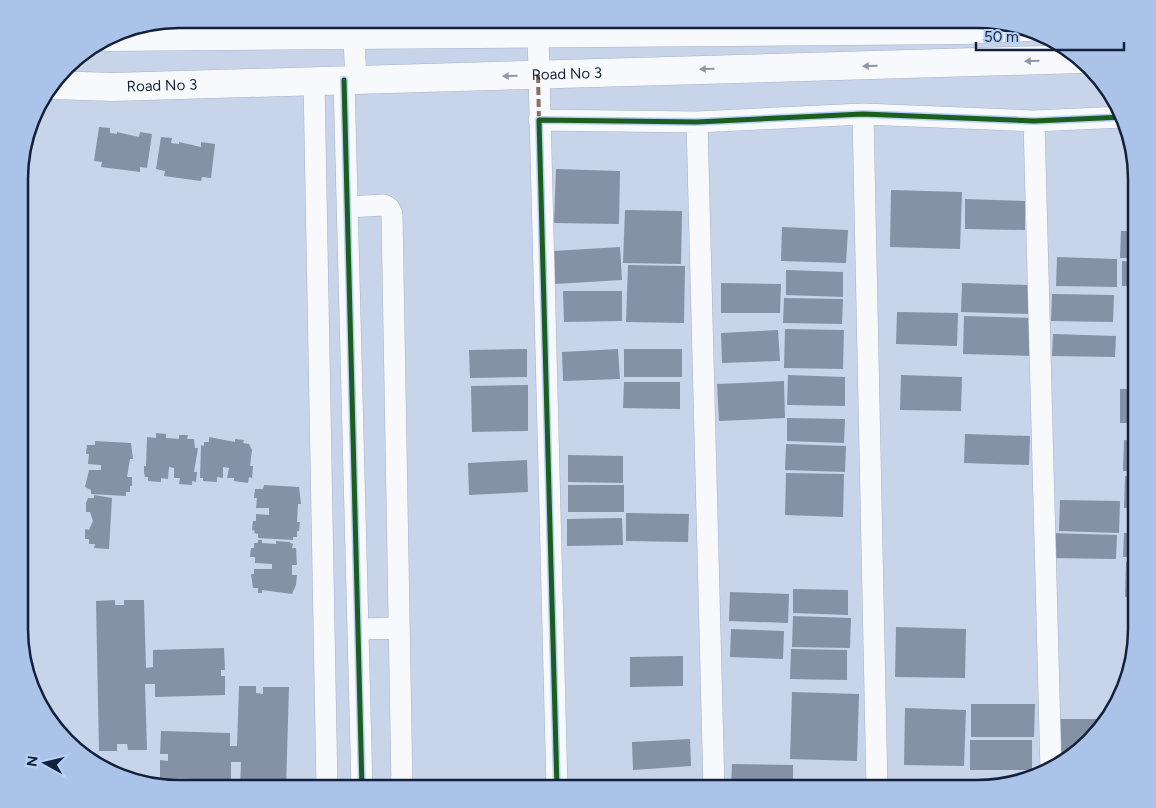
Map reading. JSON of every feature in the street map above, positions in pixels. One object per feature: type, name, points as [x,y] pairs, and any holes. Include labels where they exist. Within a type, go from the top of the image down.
[{"type":"street","points":[[127,36],[328,28]]},
{"type":"street","points":[[353,28],[347,207],[362,780]]},
{"type":"street","points":[[473,28],[538,34],[994,29]]},
{"type":"street","points":[[538,34],[557,780]]},
{"type":"street","name":"Road No 3","points":[[60,85],[113,86],[314,81],[1070,59]]},
{"type":"street","points":[[314,81],[327,780]]},
{"type":"street","points":[[539,120],[697,122],[863,114],[1034,121],[1116,117]]},
{"type":"street","points":[[863,114],[877,780]]},
{"type":"street","points":[[1034,121],[1051,762]]},
{"type":"street","points":[[697,122],[714,780]]},
{"type":"street","points":[[347,207],[384,205],[389,208],[392,214],[402,780]]},
{"type":"street","points":[[358,629],[399,628]]},
{"type":"building","points":[[99,127],[110,128],[110,133],[117,134],[117,132],[139,137],[140,132],[152,134],[147,168],[140,167],[140,172],[101,167],[102,162],[94,161]]},
{"type":"building","points":[[161,137],[172,138],[171,143],[179,144],[179,142],[201,147],[201,142],[215,144],[211,178],[202,177],[201,181],[164,176],[165,171],[156,169]]},
{"type":"building","points":[[556,169],[620,171],[619,224],[554,223]]},
{"type":"building","points":[[891,190],[962,192],[960,249],[890,247]]},
{"type":"building","points":[[965,199],[1025,201],[1025,230],[965,229]]},
{"type":"building","points":[[625,210],[682,211],[681,264],[623,263]]},
{"type":"building","points":[[782,227],[848,230],[846,263],[781,261]]},
{"type":"building","points":[[1121,231],[1128,231],[1128,258],[1120,258]]},
{"type":"building","points":[[620,247],[622,280],[555,284],[553,251]]},
{"type":"building","points":[[1057,257],[1117,259],[1117,287],[1056,286]]},
{"type":"building","points":[[1122,261],[1128,261],[1128,286],[1122,286]]},
{"type":"building","points":[[628,265],[685,266],[684,323],[626,322]]},
{"type":"building","points":[[786,270],[843,272],[843,297],[786,295]]},
{"type":"building","points":[[721,283],[781,284],[780,313],[721,313]]},
{"type":"building","points":[[962,283],[1029,285],[1029,314],[961,312]]},
{"type":"building","points":[[563,291],[622,291],[622,321],[564,322]]},
{"type":"building","points":[[1052,294],[1114,295],[1113,322],[1051,321]]},
{"type":"building","points":[[784,298],[843,299],[842,324],[783,323]]},
{"type":"building","points":[[897,312],[958,313],[957,346],[896,344]]},
{"type":"building","points":[[964,316],[1032,318],[1031,356],[963,354]]},
{"type":"building","points":[[785,329],[844,330],[843,369],[784,368]]},
{"type":"building","points":[[778,330],[780,361],[722,363],[721,333]]},
{"type":"building","points":[[1053,334],[1116,336],[1115,357],[1052,356]]},
{"type":"building","points":[[527,349],[527,377],[470,378],[469,350]]},
{"type":"building","points":[[618,349],[620,379],[563,381],[562,352]]},
{"type":"building","points":[[624,349],[682,349],[682,377],[624,377]]},
{"type":"building","points":[[788,375],[845,377],[845,406],[787,405]]},
{"type":"building","points":[[901,375],[962,377],[961,411],[900,410]]},
{"type":"building","points":[[784,381],[785,418],[719,421],[717,384]]},
{"type":"building","points":[[624,382],[680,382],[680,409],[623,408]]},
{"type":"building","points":[[528,385],[528,431],[472,432],[471,386]]},
{"type":"building","points":[[1120,389],[1128,389],[1128,423],[1120,423]]},
{"type":"building","points":[[787,418],[845,419],[844,443],[787,441]]},
{"type":"building","points":[[156,433],[166,434],[166,438],[179,439],[179,435],[188,435],[187,439],[194,439],[195,448],[198,448],[194,472],[197,472],[196,482],[192,481],[192,485],[179,484],[180,478],[174,478],[174,468],[169,467],[168,479],[161,478],[161,482],[148,481],[148,477],[145,477],[144,472],[147,437],[156,438]]},
{"type":"building","points":[[965,434],[1030,436],[1029,465],[964,463]]},
{"type":"building","points":[[209,437],[235,442],[235,439],[244,440],[243,443],[249,444],[252,450],[250,466],[253,466],[252,478],[249,477],[248,483],[234,481],[234,478],[227,478],[229,468],[223,467],[223,478],[217,477],[217,482],[203,481],[203,478],[200,478],[201,445],[204,446],[204,442],[209,442]]},
{"type":"building","points":[[1124,440],[1128,440],[1128,471],[1123,471]]},
{"type":"building","points":[[95,441],[131,443],[133,459],[130,459],[127,477],[132,477],[132,486],[130,486],[130,492],[126,492],[126,496],[91,494],[91,490],[85,487],[89,470],[101,470],[101,465],[88,464],[89,454],[86,454],[87,445],[95,445]]},
{"type":"building","points":[[786,444],[846,446],[845,472],[785,470]]},
{"type":"building","points":[[568,455],[623,456],[623,483],[568,482]]},
{"type":"building","points":[[527,460],[528,492],[469,495],[468,463]]},
{"type":"building","points":[[786,473],[844,474],[843,517],[785,515]]},
{"type":"building","points":[[1125,476],[1128,476],[1128,508],[1124,508]]},
{"type":"building","points":[[264,485],[299,487],[301,504],[298,504],[297,522],[300,522],[299,531],[297,531],[297,537],[293,537],[293,540],[258,538],[258,534],[252,530],[253,521],[256,521],[256,514],[269,515],[269,508],[256,508],[257,498],[254,498],[255,489],[263,489]]},
{"type":"building","points":[[568,485],[624,485],[624,512],[568,512]]},
{"type":"building","points":[[94,495],[112,498],[109,549],[94,548],[95,544],[89,544],[89,539],[85,539],[85,529],[89,530],[93,521],[90,512],[86,512],[86,503],[88,498],[94,498]]},
{"type":"building","points":[[1060,500],[1120,501],[1119,533],[1059,531]]},
{"type":"building","points":[[626,513],[689,514],[688,542],[626,541]]},
{"type":"building","points":[[622,518],[623,545],[567,546],[567,519]]},
{"type":"building","points":[[1049,533],[1117,535],[1116,559],[1048,558]]},
{"type":"building","points":[[1124,533],[1128,533],[1128,557],[1123,557]]},
{"type":"building","points":[[258,540],[262,540],[262,543],[276,544],[276,541],[289,542],[293,544],[292,548],[296,548],[297,565],[292,565],[292,575],[297,575],[296,585],[292,594],[262,590],[262,593],[258,593],[258,588],[253,588],[251,574],[254,574],[254,569],[272,569],[272,564],[255,563],[255,557],[250,557],[251,548],[254,548],[254,543],[258,543]]},
{"type":"building","points":[[1126,562],[1128,562],[1128,597],[1125,597]]},
{"type":"building","points":[[793,589],[848,590],[848,615],[793,613]]},
{"type":"building","points":[[730,592],[789,594],[788,623],[729,621]]},
{"type":"building","points":[[115,600],[115,605],[124,605],[124,600],[144,600],[146,668],[153,667],[153,650],[224,648],[225,670],[221,670],[221,676],[225,676],[225,695],[155,697],[155,684],[145,684],[147,750],[128,750],[127,744],[117,744],[117,751],[99,751],[96,601]]},
{"type":"building","points":[[793,616],[851,618],[850,648],[792,647]]},
{"type":"building","points":[[896,627],[966,629],[965,678],[895,677]]},
{"type":"building","points":[[731,629],[784,631],[783,659],[730,657]]},
{"type":"building","points":[[791,649],[847,650],[847,680],[790,679]]},
{"type":"building","points":[[683,656],[683,686],[630,687],[630,657]]},
{"type":"building","points":[[239,686],[256,686],[256,693],[263,694],[263,687],[289,687],[286,780],[240,780],[241,762],[231,762],[231,780],[160,778],[160,760],[168,761],[168,754],[160,754],[161,731],[230,733],[230,746],[237,746]]},
{"type":"building","points":[[792,692],[859,694],[857,761],[790,759]]},
{"type":"building","points":[[971,704],[1035,704],[1034,737],[971,737]]},
{"type":"building","points":[[905,708],[966,710],[964,766],[904,765]]},
{"type":"building","points":[[1059,719],[1099,719],[1077,743],[1063,754],[1059,754]]},
{"type":"building","points":[[690,739],[691,766],[633,770],[632,742]]},
{"type":"building","points":[[970,740],[1032,740],[1032,770],[970,770]]},
{"type":"building","points":[[732,764],[793,765],[793,780],[731,780]]},
{"type":"marked path","points":[[538,75],[539,120]]},
{"type":"cycle path","points":[[344,80],[362,780]]},
{"type":"cycle path","points":[[557,780],[539,120],[697,122],[863,114],[1034,121],[1116,117]]}]
